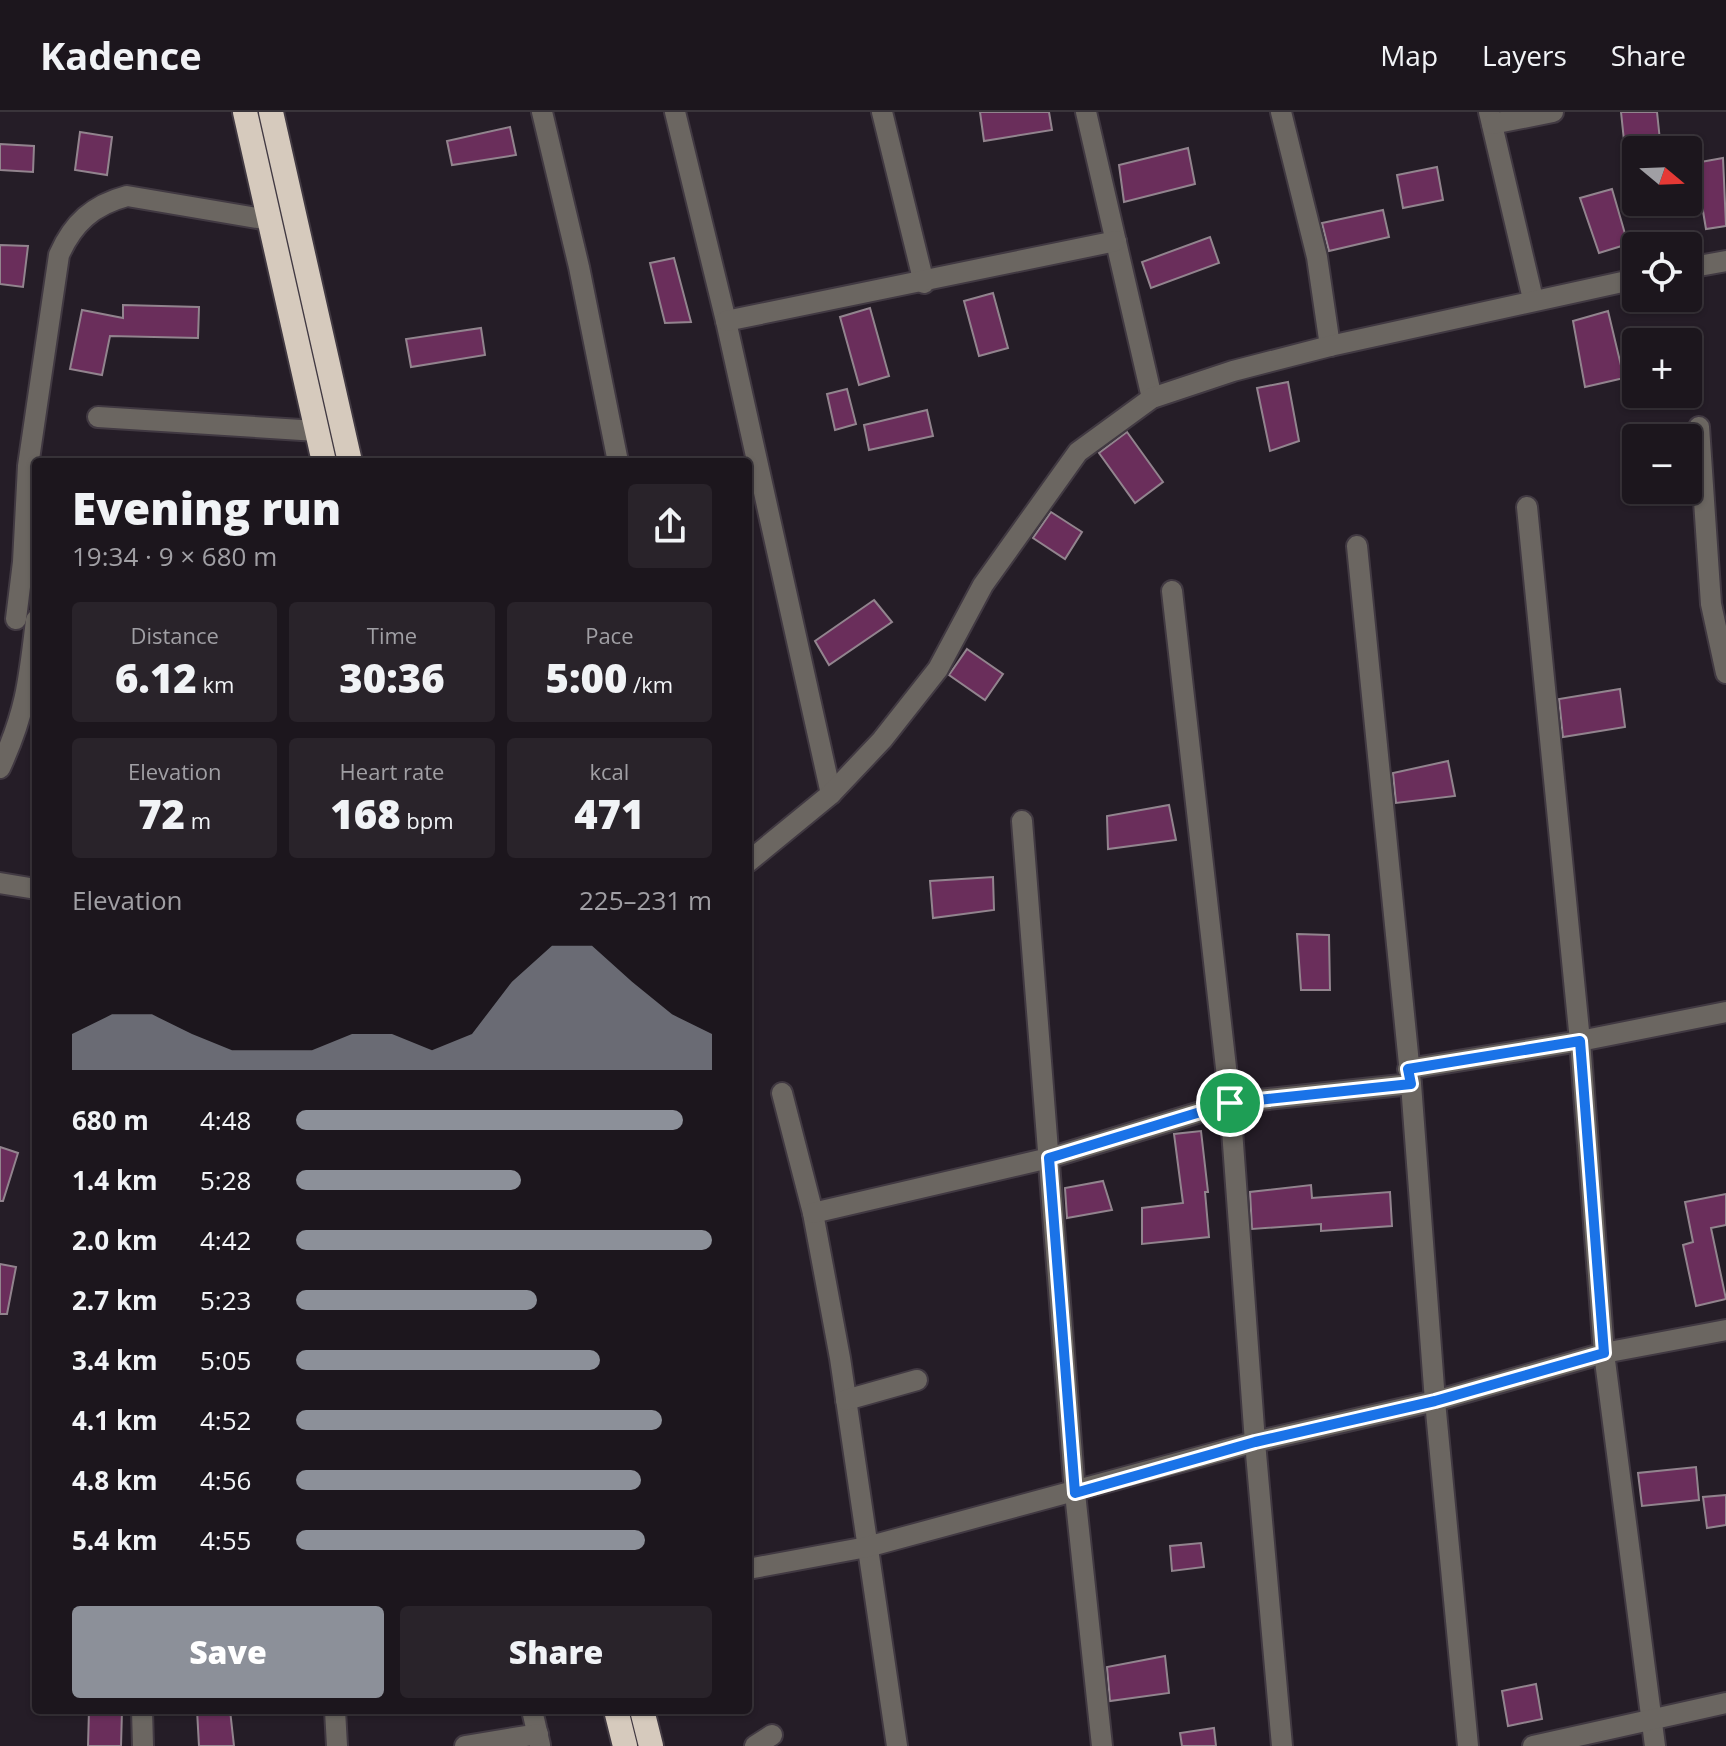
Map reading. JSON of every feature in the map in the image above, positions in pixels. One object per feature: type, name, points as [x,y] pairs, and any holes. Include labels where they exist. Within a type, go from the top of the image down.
[{"type":"highway","points":[[245,112],[323,458]]},
{"type":"highway","points":[[271,112],[349,458]]},
{"type":"highway","points":[[617,1714],[625,1746]]},
{"type":"highway","points":[[643,1714],[651,1746]]},
{"type":"street","points":[[542,112],[579,267],[617,458]]},
{"type":"street","points":[[675,112],[726,321],[831,794]]},
{"type":"street","points":[[882,112],[924,283]]},
{"type":"street","points":[[1086,112],[1152,398]]},
{"type":"street","points":[[1281,112],[1317,257],[1330,346]]},
{"type":"street","points":[[1533,299],[1490,118],[1553,112]]},
{"type":"street","points":[[0,768],[18,729],[27,698],[22,619],[28,466],[59,255],[68,235],[88,212],[106,201],[127,196],[269,220]]},
{"type":"street","points":[[726,321],[924,283],[1116,241]]},
{"type":"street","points":[[1702,265],[1726,261]]},
{"type":"street","points":[[752,859],[831,794],[882,740],[938,669],[983,585],[1078,452],[1152,398],[1233,371],[1330,346],[1505,310],[1533,299],[1622,282]]},
{"type":"street","points":[[98,417],[317,431]]},
{"type":"street","points":[[1702,471],[1711,604],[1726,673]]},
{"type":"street","points":[[1527,507],[1580,1041],[1604,1353],[1655,1746]]},
{"type":"street","points":[[1357,546],[1410,1076],[1435,1401],[1468,1746]]},
{"type":"street","points":[[1172,591],[1230,1103],[1255,1442],[1282,1746]]},
{"type":"street","points":[[1022,821],[1075,1493],[1102,1746]]},
{"type":"street","points":[[0,883],[32,888]]},
{"type":"street","points":[[813,1213],[1049,1158],[1230,1103],[1410,1076],[1726,1012]]},
{"type":"street","points":[[782,1093],[813,1213],[846,1400],[897,1746]]},
{"type":"street","points":[[752,1568],[867,1547],[1255,1442],[1435,1401],[1604,1353],[1726,1330]]},
{"type":"street","points":[[846,1400],[917,1380]]},
{"type":"street","points":[[1533,1746],[1726,1703]]},
{"type":"street","points":[[142,1714],[143,1746]]},
{"type":"street","points":[[335,1714],[337,1746]]},
{"type":"street","points":[[465,1746],[539,1740],[533,1714]]},
{"type":"building","points":[[980,112],[1049,112],[1052,130],[984,141]]},
{"type":"building","points":[[1621,112],[1657,112],[1660,136],[1624,136]]},
{"type":"building","points":[[510,127],[516,155],[452,165],[447,141]]},
{"type":"building","points":[[80,132],[112,137],[107,175],[75,170]]},
{"type":"building","points":[[0,144],[34,146],[33,172],[0,170]]},
{"type":"building","points":[[1188,148],[1195,184],[1124,202],[1119,165]]},
{"type":"building","points":[[1723,158],[1726,226],[1706,229],[1702,205],[1702,162]]},
{"type":"building","points":[[1437,167],[1443,200],[1403,208],[1397,175]]},
{"type":"building","points":[[1612,189],[1625,232],[1622,232],[1622,246],[1599,253],[1580,198]]},
{"type":"building","points":[[1383,210],[1389,237],[1329,251],[1322,223]]},
{"type":"building","points":[[1210,237],[1219,263],[1151,288],[1142,262]]},
{"type":"building","points":[[0,245],[28,246],[23,287],[0,284]]},
{"type":"building","points":[[674,258],[691,322],[665,323],[650,263]]},
{"type":"building","points":[[993,293],[1008,348],[979,356],[964,301]]},
{"type":"building","points":[[123,305],[199,307],[198,338],[110,336],[102,375],[70,369],[82,310],[123,318]]},
{"type":"building","points":[[870,308],[889,376],[859,385],[840,317]]},
{"type":"building","points":[[1608,311],[1622,378],[1585,387],[1573,321]]},
{"type":"building","points":[[481,328],[485,355],[411,367],[406,339]]},
{"type":"building","points":[[1288,382],[1299,441],[1270,451],[1257,388]]},
{"type":"building","points":[[847,389],[856,424],[835,430],[827,394]]},
{"type":"building","points":[[927,410],[933,436],[869,450],[864,425]]},
{"type":"building","points":[[1127,432],[1163,482],[1135,503],[1099,453]]},
{"type":"building","points":[[1051,512],[1082,532],[1065,559],[1033,538]]},
{"type":"building","points":[[874,600],[892,622],[829,665],[815,641]]},
{"type":"building","points":[[967,649],[1003,674],[985,700],[949,675]]},
{"type":"building","points":[[1620,689],[1625,727],[1563,737],[1559,699]]},
{"type":"building","points":[[1448,761],[1455,796],[1396,803],[1393,773]]},
{"type":"building","points":[[1169,805],[1176,840],[1108,849],[1107,816]]},
{"type":"building","points":[[993,877],[994,910],[933,918],[930,881]]},
{"type":"building","points":[[1297,934],[1329,935],[1330,990],[1301,990]]},
{"type":"building","points":[[1201,1131],[1209,1237],[1142,1244],[1142,1208],[1183,1203],[1174,1134]]},
{"type":"building","points":[[0,1147],[18,1153],[3,1201],[0,1201]]},
{"type":"building","points":[[1103,1181],[1112,1210],[1067,1218],[1065,1188]]},
{"type":"building","points":[[1311,1185],[1312,1198],[1390,1192],[1392,1226],[1321,1231],[1321,1224],[1252,1229],[1250,1192]]},
{"type":"building","points":[[1726,1194],[1726,1225],[1711,1228],[1726,1299],[1696,1306],[1683,1245],[1693,1242],[1685,1202]]},
{"type":"building","points":[[0,1264],[16,1267],[7,1314],[0,1314]]},
{"type":"building","points":[[1696,1467],[1699,1500],[1642,1506],[1638,1473]]},
{"type":"building","points":[[1726,1495],[1726,1525],[1707,1528],[1703,1497]]},
{"type":"building","points":[[1201,1543],[1204,1567],[1172,1571],[1170,1546]]},
{"type":"building","points":[[1165,1656],[1169,1693],[1110,1701],[1107,1667]]},
{"type":"building","points":[[1536,1684],[1542,1719],[1508,1726],[1502,1691]]},
{"type":"building","points":[[89,1714],[122,1714],[121,1746],[88,1746]]},
{"type":"building","points":[[197,1714],[230,1714],[234,1746],[199,1746]]},
{"type":"building","points":[[1214,1728],[1216,1746],[1182,1746],[1180,1733]]},
{"type":"route","points":[[1580,1041],[1604,1353],[1435,1401],[1255,1442],[1075,1493],[1049,1158],[1230,1103],[1411,1084],[1408,1069],[1580,1041]]}]
